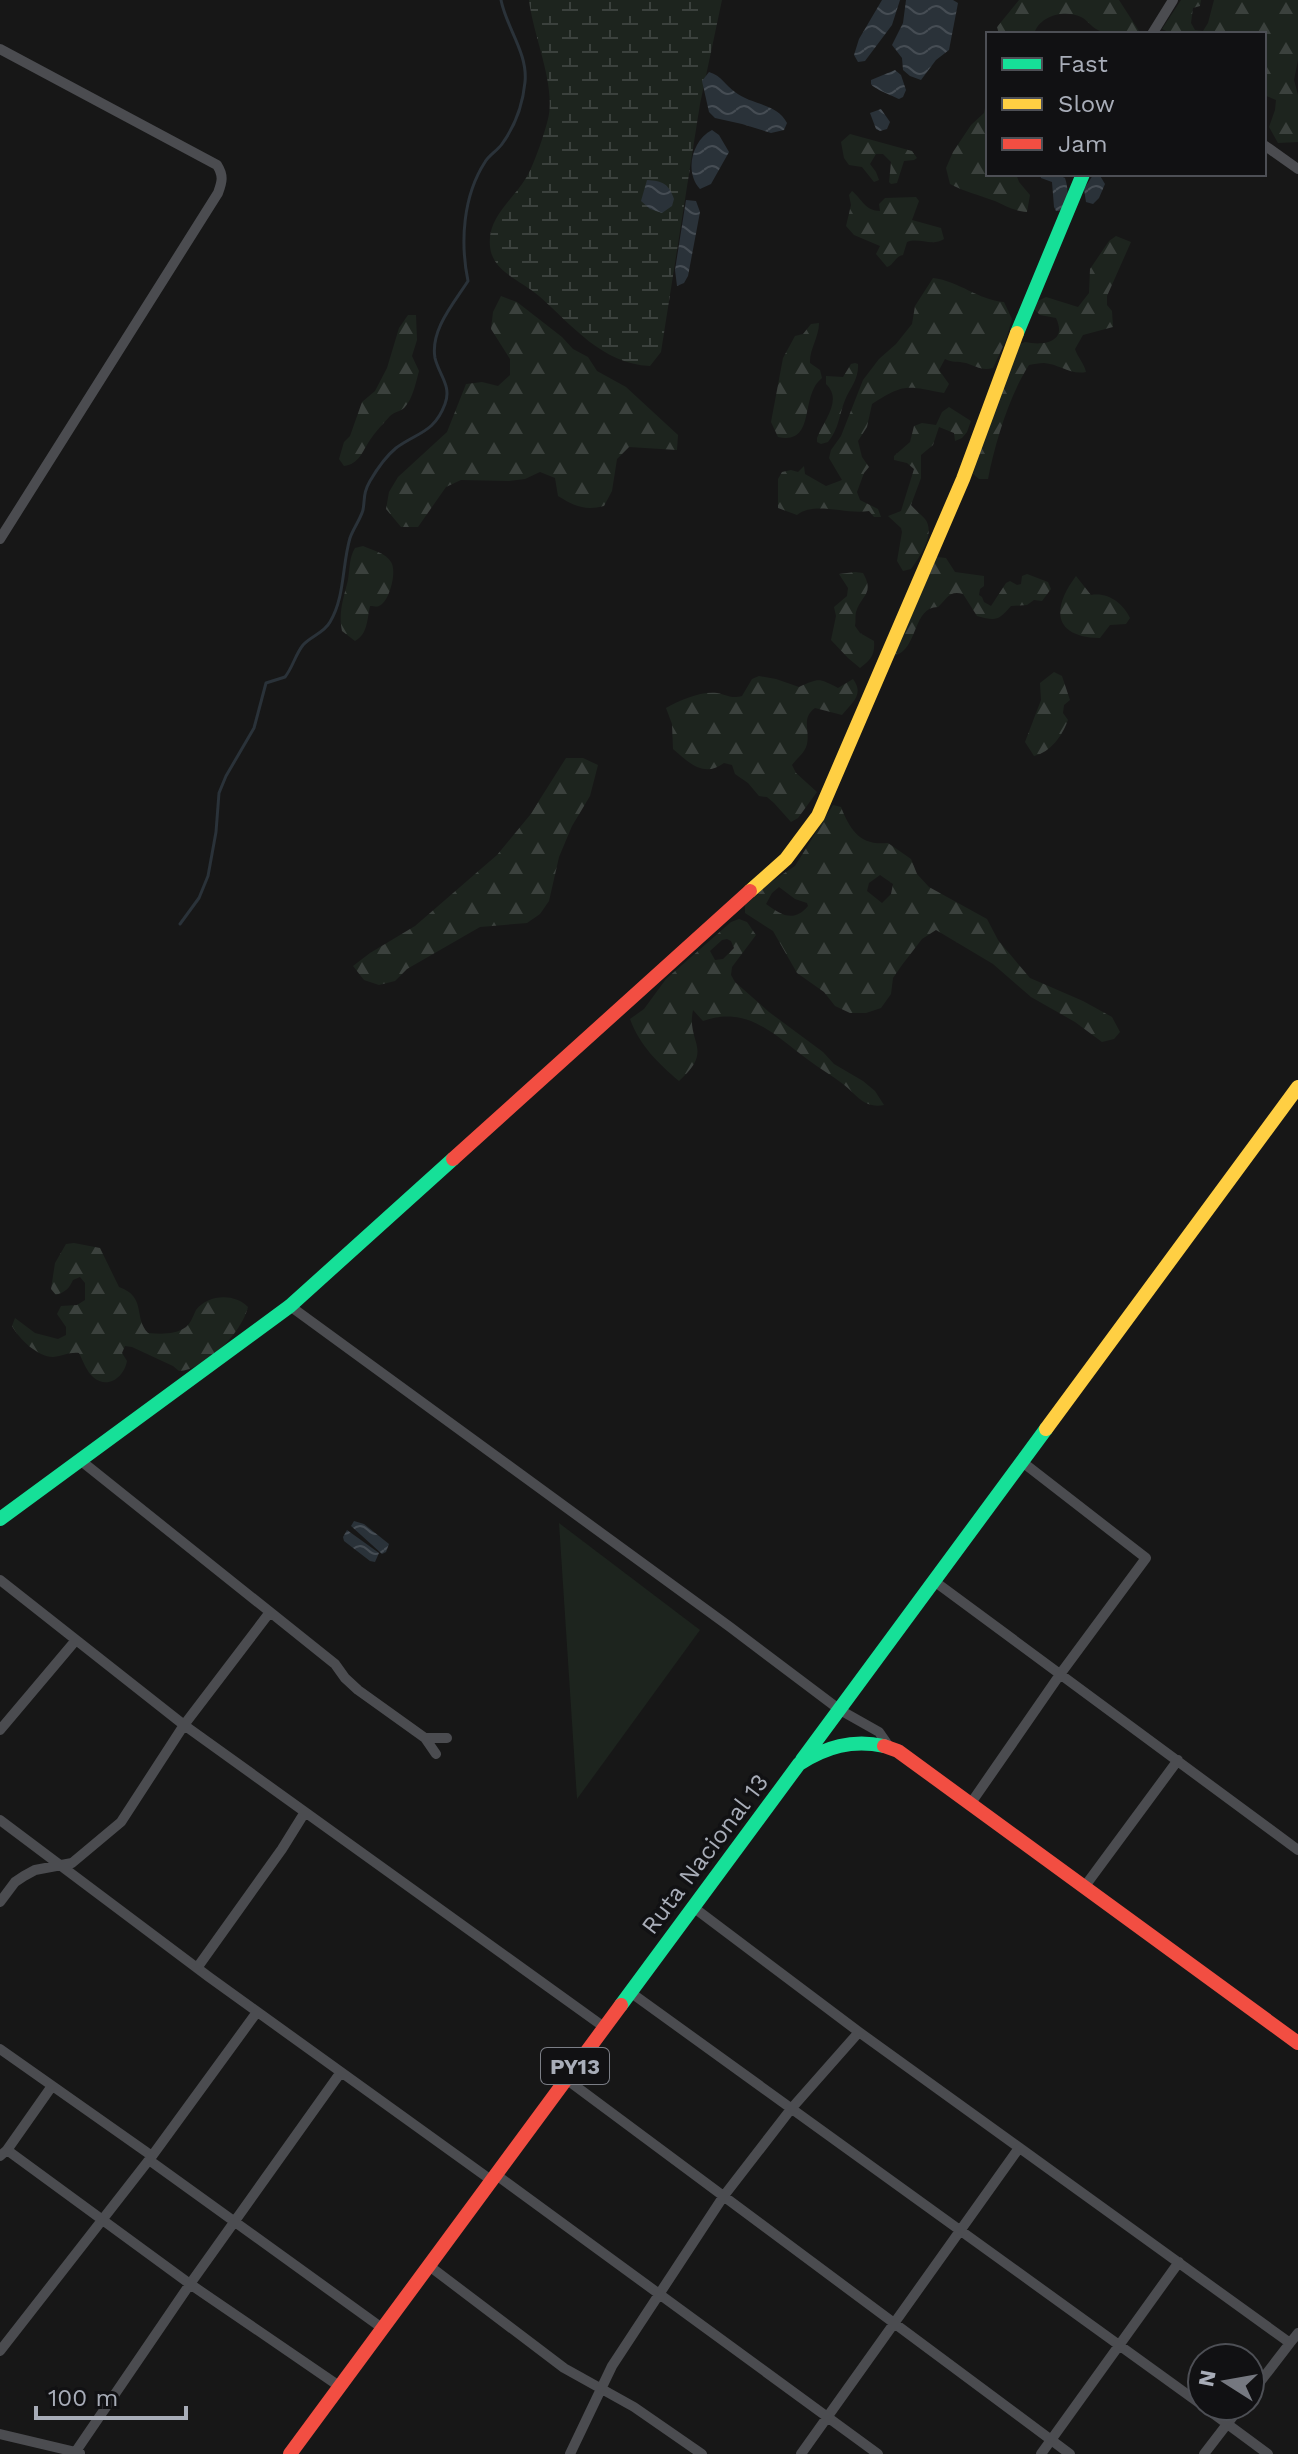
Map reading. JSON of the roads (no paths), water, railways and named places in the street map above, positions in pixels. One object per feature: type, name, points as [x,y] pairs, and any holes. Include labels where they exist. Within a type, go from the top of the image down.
[{"type":"main road","points":[[0,1519],[290,1306],[786,859],[818,816],[963,479],[1024,315],[1082,176]]},
{"type":"main road","points":[[799,1764],[1298,1087]]},
{"type":"main road","name":"Ruta Nacional 13","points":[[290,2454],[799,1764],[818,1751],[878,1742],[898,1751],[1298,2043]]},
{"type":"street","points":[[1153,32],[1173,0]]},
{"type":"street","points":[[0,49],[217,165],[222,173],[222,182],[218,193],[0,539]]},
{"type":"street","points":[[1266,146],[1298,169]]},
{"type":"street","points":[[290,1306],[723,1621],[840,1710],[879,1732],[889,1747]]},
{"type":"street","points":[[80,1460],[335,1664],[358,1690],[425,1738],[436,1754]]},
{"type":"street","points":[[971,1803],[1146,1558],[1021,1461]]},
{"type":"street","points":[[0,1580],[184,1725],[604,2027]]},
{"type":"street","points":[[934,1581],[1298,1850]]},
{"type":"street","points":[[0,1902],[15,1882],[24,1876],[35,1870],[72,1863],[121,1822],[184,1725],[270,1612]]},
{"type":"street","points":[[0,1730],[76,1640]]},
{"type":"street","points":[[425,1738],[447,1738]]},
{"type":"street","points":[[1085,1886],[1178,1760]]},
{"type":"street","points":[[197,1968],[305,1812]]},
{"type":"street","points":[[0,1820],[257,2012],[660,2294],[878,2454]]},
{"type":"street","points":[[693,1907],[859,2032],[1290,2343]]},
{"type":"street","points":[[630,1992],[1186,2394]]},
{"type":"street","points":[[0,2351],[150,2158],[257,2012]]},
{"type":"street","points":[[570,2454],[612,2366],[723,2197],[791,2109],[859,2032]]},
{"type":"street","points":[[0,2049],[382,2328]]},
{"type":"street","points":[[0,2434],[77,2453],[190,2284],[341,2072]]},
{"type":"street","points":[[566,2079],[1070,2454]]},
{"type":"street","points":[[52,2086],[3,2153],[339,2386]]},
{"type":"street","points":[[801,2454],[1019,2148]]},
{"type":"street","points":[[1041,2454],[1179,2262]]},
{"type":"street","points":[[428,2265],[564,2368],[634,2407],[702,2454]]},
{"type":"street","points":[[1266,2374],[1298,2333]]},
{"type":"street","points":[[1225,2422],[1268,2454]]},
{"type":"street","points":[[1204,2454],[1228,2424]]},
{"type":"water","points":[[882,0],[900,0],[892,25],[865,61],[858,62],[854,55],[859,39]]},
{"type":"water","points":[[906,0],[953,0],[958,3],[949,50],[936,60],[921,80],[903,70],[902,58],[892,45],[903,23]]},
{"type":"water","points":[[895,70],[901,75],[906,90],[899,99],[871,84],[871,80]]},
{"type":"water","points":[[709,72],[741,96],[783,116],[787,123],[784,130],[771,133],[715,118],[709,112],[702,81]]},
{"type":"water","points":[[881,109],[890,122],[887,129],[880,131],[876,129],[870,113]]},
{"type":"water","points":[[712,130],[719,135],[729,152],[711,184],[700,189],[692,174],[692,157],[699,141]]},
{"type":"water","points":[[1092,176],[1100,176],[1105,184],[1093,204],[1086,202],[1084,189]]},
{"type":"water","points":[[1041,178],[1065,178],[1067,196],[1059,211],[1054,207],[1052,182]]},
{"type":"water","points":[[647,180],[665,184],[672,194],[672,206],[662,213],[650,209],[641,201]]},
{"type":"water","points":[[686,200],[696,201],[700,212],[688,276],[684,283],[677,286],[675,270]]},
{"type":"water","points":[[354,1521],[364,1524],[389,1544],[386,1552],[382,1554],[351,1526]]},
{"type":"water","points":[[347,1530],[379,1553],[375,1562],[344,1541]]},
{"type":"waterway","points":[[180,924],[199,898],[208,876],[219,793],[254,728],[266,683],[285,677],[303,645],[330,622],[341,592],[347,548],[363,510],[366,489],[375,472],[396,448],[436,421],[445,404],[446,386],[434,348],[444,317],[468,281],[464,251],[468,204],[485,162],[511,130],[524,90],[523,61],[501,0]]}]
